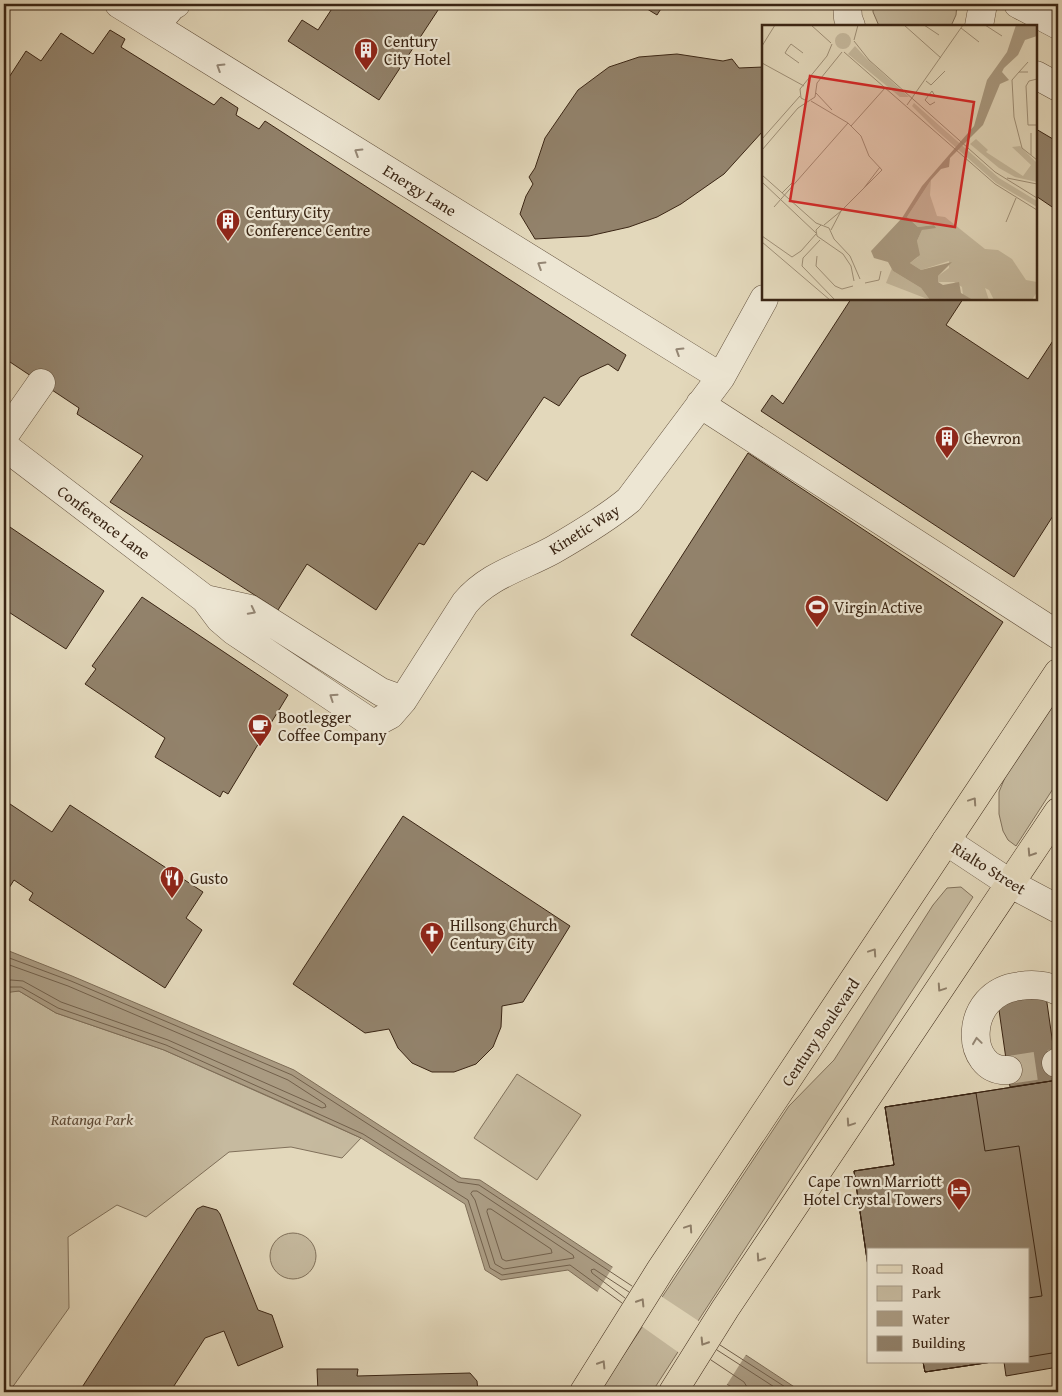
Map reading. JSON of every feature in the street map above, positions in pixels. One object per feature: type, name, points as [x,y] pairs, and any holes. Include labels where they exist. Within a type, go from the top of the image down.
[{"type":"main road","name":"Century Boulevard","points":[[584,1392],[661,1269],[1058,673]]},
{"type":"main road","points":[[678,1384],[725,1309],[1058,812]]},
{"type":"street","name":"Energy Lane","points":[[119,4],[168,10],[720,377]]},
{"type":"street","points":[[979,25],[983,4]]},
{"type":"street","points":[[1018,4],[1058,25]]},
{"type":"street","points":[[1037,76],[1058,87]]},
{"type":"street","name":"Kinetic Way","points":[[373,724],[390,715],[402,700],[465,603],[474,593],[488,581],[552,550],[615,512],[629,500],[720,377],[763,300]]},
{"type":"street","points":[[4,436],[41,383]]},
{"type":"street","points":[[700,404],[1058,634]]},
{"type":"street","name":"Conference Lane","points":[[4,446],[205,599],[220,619],[234,631],[373,724]]},
{"type":"street","name":"Conference Lane","points":[[205,599],[250,609],[381,692],[402,700]]},
{"type":"street","name":"Rialto Street","points":[[946,842],[1011,884],[1058,909]]},
{"type":"street","points":[[1008,1070],[1000,1071],[994,1068],[982,1057],[976,1046],[975,1030],[978,1016],[986,1002],[996,992],[1012,986],[1030,984],[1050,987],[1058,991]]},
{"type":"green space","points":[[873,4],[957,4],[956,15],[951,25],[879,25],[873,12]]},
{"type":"green space","points":[[1058,694],[1058,781],[1016,846],[1008,840],[1003,831],[999,814],[999,792],[1006,775]]},
{"type":"green space","points":[[961,887],[973,897],[652,1392],[599,1392],[789,1106],[834,1060],[933,905],[947,888]]},
{"type":"green space","name":"Ratanga Park","points":[[19,991],[56,1013],[164,1050],[361,1138],[342,1158],[291,1147],[229,1152],[146,1217],[117,1205],[68,1237],[69,1308],[14,1385],[7,1392],[4,1392],[4,993]]},
{"type":"green space","points":[[517,1074],[581,1115],[537,1180],[474,1138]]},
{"type":"green space","points":[[293,1233],[306,1237],[312,1243],[316,1256],[312,1269],[306,1275],[293,1279],[280,1275],[274,1269],[270,1256],[274,1243],[280,1237]]},
{"type":"water","points":[[4,949],[294,1070],[461,1178],[480,1180],[802,1392],[740,1392],[718,1379],[568,1270],[501,1280],[485,1270],[465,1204],[361,1138],[164,1050],[56,1013],[19,991],[4,993]]},
{"type":"pier","points":[[614,1265],[747,1353],[726,1386],[596,1294]]},
{"type":"building","name":"Century City Hotel","points":[[335,4],[442,4],[379,100],[288,41],[302,20],[318,30]]},
{"type":"building","points":[[639,4],[664,4],[657,15]]},
{"type":"building","name":"Century City Conference Centre","points":[[110,30],[125,39],[121,47],[214,105],[221,97],[238,108],[236,115],[259,129],[265,121],[626,355],[618,371],[608,364],[580,377],[559,406],[544,397],[487,481],[472,471],[424,545],[419,543],[376,610],[307,564],[278,610],[110,502],[143,456],[77,414],[79,408],[4,358],[4,85],[26,51],[41,61],[61,33],[93,54]]},
{"type":"building","points":[[677,54],[723,61],[732,59],[739,68],[762,67],[762,132],[724,174],[681,204],[657,217],[629,227],[589,236],[535,239],[520,214],[526,196],[533,184],[529,177],[535,168],[545,138],[578,90],[609,67],[639,57]]},
{"type":"building","points":[[1037,130],[1058,142],[1058,211],[1037,197]]},
{"type":"building","name":"Chevron","points":[[850,300],[962,300],[946,325],[1028,379],[1058,333],[1058,508],[1014,577],[761,411],[772,395],[783,404]]},
{"type":"building","name":"Virgin Active","points":[[748,453],[1003,622],[887,801],[631,635]]},
{"type":"building","points":[[4,523],[104,591],[66,649],[4,609]]},
{"type":"building","points":[[142,597],[288,695],[228,794],[223,791],[220,797],[155,757],[165,738],[85,684],[96,669],[92,666]]},
{"type":"building","points":[[4,800],[52,832],[70,805],[203,892],[186,918],[202,930],[165,988],[29,900],[33,893],[14,880],[9,888],[4,885]]},
{"type":"building","name":"Hillsong Church Century City","points":[[403,816],[570,926],[523,1002],[502,1006],[501,1027],[493,1047],[476,1064],[454,1072],[432,1072],[412,1063],[398,1048],[389,1029],[365,1033],[293,984]]},
{"type":"building","points":[[1046,996],[1058,1080],[1010,1087],[998,1003]]},
{"type":"building","name":"Cape Town Marriott Hotel Crystal Towers","points":[[1058,1080],[1058,1367],[1006,1376],[1004,1364],[1030,1364],[1030,1248],[867,1248],[867,1259],[854,1171],[894,1165],[885,1107]]},
{"type":"building","name":"Cape Town Marriott Hotel Crystal Towers","points":[[1058,1080],[1058,1352],[1030,1357],[1030,1248],[867,1248],[867,1259],[854,1171],[894,1165],[885,1107]]},
{"type":"building","name":"Cape Town Marriott Hotel Crystal Towers","points":[[976,1093],[985,1151],[1019,1146],[1042,1296],[1030,1298],[1030,1248],[867,1248],[867,1259],[854,1171],[894,1165],[885,1107]]},
{"type":"building","points":[[203,1206],[217,1210],[220,1214],[258,1310],[272,1315],[283,1347],[238,1366],[224,1331],[205,1338],[170,1392],[79,1392],[197,1209]]},
{"type":"building","points":[[923,1364],[979,1364],[925,1372]]},
{"type":"building","points":[[923,1364],[979,1364],[925,1372]]},
{"type":"building","points":[[923,1364],[979,1364],[925,1372]]},
{"type":"building","points":[[317,1369],[358,1369],[357,1376],[470,1373],[477,1381],[478,1392],[318,1392]]},
{"type":"tunnel","points":[[1008,1070],[1056,1063]]},
{"type":"place","name":"Century City Hotel","points":[[366,71]]},
{"type":"place","name":"Century City Conference Centre","points":[[228,242]]},
{"type":"place","name":"Chevron","points":[[947,459]]},
{"type":"place","name":"Virgin Active","points":[[817,628]]},
{"type":"place","name":"Bootlegger Coffee Company","points":[[260,747]]},
{"type":"place","name":"Gusto","points":[[172,899]]},
{"type":"place","name":"Hillsong Church Century City","points":[[432,955]]},
{"type":"place","name":"Cape Town Marriott Hotel Crystal Towers","points":[[959,1211]]}]
